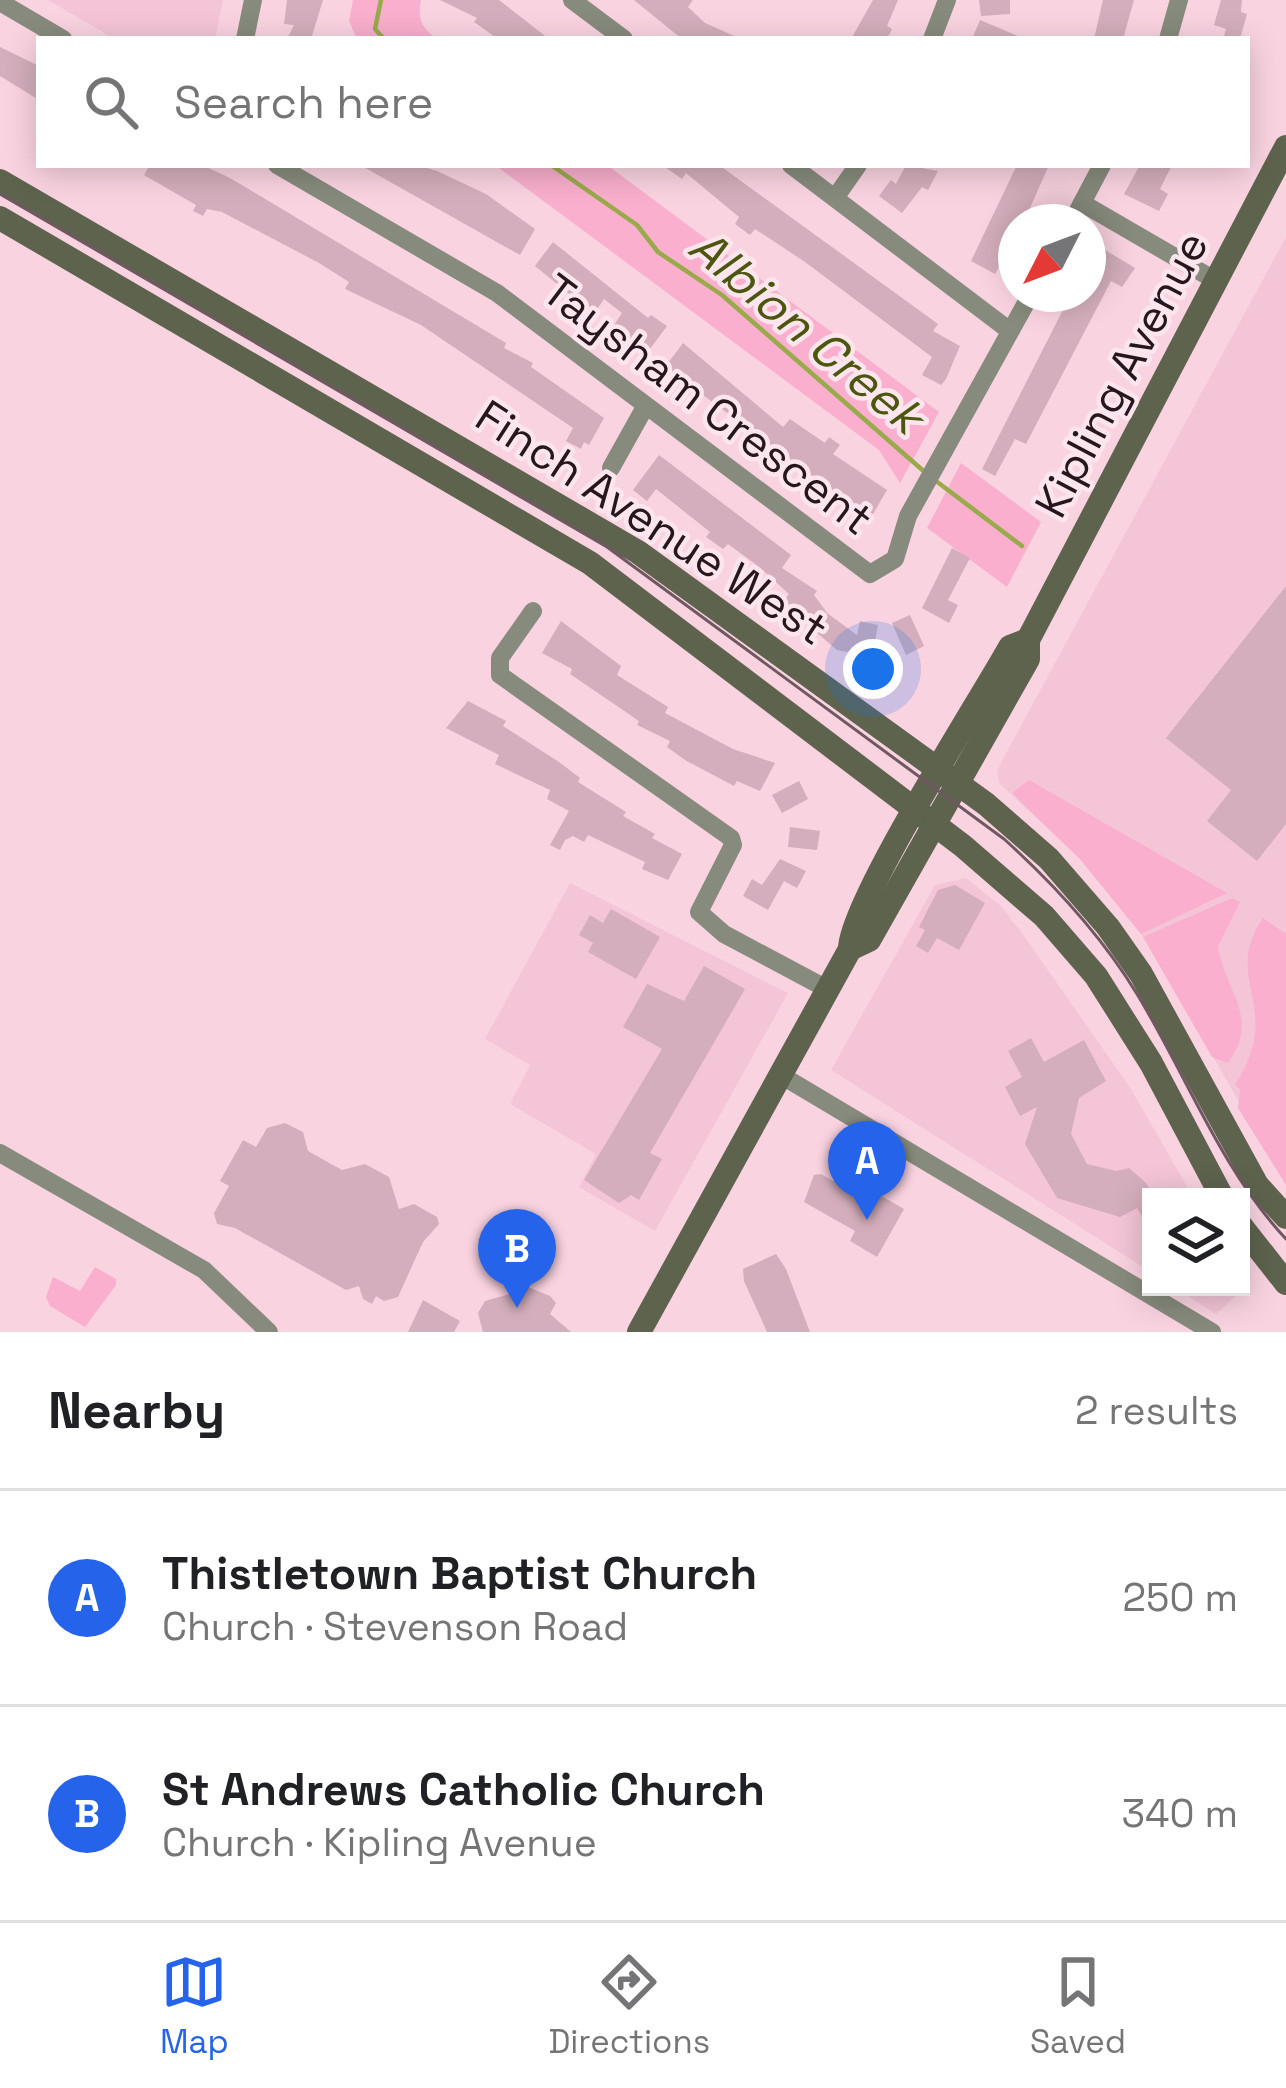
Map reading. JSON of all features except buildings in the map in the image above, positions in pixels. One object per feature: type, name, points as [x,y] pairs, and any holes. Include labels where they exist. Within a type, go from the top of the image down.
[{"type":"main road","name":"Kipling Avenue","points":[[640,1332],[784,1077],[850,949],[850,930],[916,810],[951,776],[1028,659],[1028,640],[1286,147]]},
{"type":"main road","name":"Finch Avenue West","points":[[0,181],[638,552],[951,776],[1049,860],[1108,927],[1153,994],[1257,1184],[1286,1217]]},
{"type":"main road","name":"Finch Avenue West","points":[[0,218],[575,554],[938,827],[1044,916],[1096,976],[1142,1047],[1217,1188]]},
{"type":"main road","name":"Kipling Avenue","points":[[850,949],[869,940],[938,827],[951,776]]},
{"type":"main road","points":[[1250,1237],[1286,1283]]},
{"type":"street","points":[[246,36],[253,0]]},
{"type":"street","points":[[572,0],[620,36]]},
{"type":"street","points":[[933,36],[946,0]]},
{"type":"street","points":[[1169,36],[1180,0]]},
{"type":"street","points":[[0,2],[58,36]]},
{"type":"street","name":"Taysham Crescent","points":[[282,168],[496,293],[870,574],[895,559],[915,503],[1021,312]]},
{"type":"street","points":[[795,168],[1010,331]]},
{"type":"street","points":[[836,198],[856,168]]},
{"type":"street","points":[[1100,168],[1082,203],[1218,281]]},
{"type":"street","points":[[610,468],[645,406]]},
{"type":"street","points":[[533,611],[500,658],[500,675],[731,838],[734,845],[699,912],[724,934],[829,989]]},
{"type":"street","points":[[784,1077],[1212,1332]]},
{"type":"street","points":[[0,1153],[204,1270],[269,1332]]},
{"type":"shaded area","points":[[48,0],[223,0],[216,36],[110,36]]},
{"type":"shaded area","points":[[353,0],[421,0],[422,22],[434,36],[356,36],[349,21]]},
{"type":"shaded area","points":[[499,168],[611,168],[939,412],[900,483],[879,450]]},
{"type":"shaded area","points":[[1286,237],[1286,1185],[1149,944],[1080,859],[999,783],[997,770]]},
{"type":"shaded area","points":[[961,463],[1041,522],[1007,587],[927,528]]},
{"type":"shaded area","points":[[1029,780],[1227,893],[1141,934],[1080,859],[1012,793]]},
{"type":"shaded area","points":[[966,878],[1000,905],[1131,1089],[1188,1188],[1142,1188],[1142,1266],[831,1070],[935,885]]},
{"type":"shaded area","points":[[570,883],[788,993],[655,1231],[579,1187],[596,1154],[510,1104],[530,1065],[485,1039]]},
{"type":"shaded area","points":[[1232,898],[1240,902],[1218,946],[1241,1018],[1237,1047],[1228,1063],[1212,1057],[1143,937]]},
{"type":"shaded area","points":[[1263,918],[1286,934],[1286,1185],[1238,1108],[1240,1089],[1235,1085],[1255,1034],[1248,959]]},
{"type":"shaded area","points":[[95,1267],[116,1279],[116,1285],[85,1327],[50,1306],[46,1297],[53,1277],[80,1291]]},
{"type":"shaded area","points":[[1188,1296],[1235,1296],[1216,1314]]},
{"type":"waterway","name":"Albion Creek","points":[[381,0],[375,29],[381,36]]},
{"type":"waterway","name":"Albion Creek","points":[[555,168],[637,225],[658,252],[722,295],[927,474]]},
{"type":"waterway","name":"Albion Creek","points":[[936,481],[1022,546]]},
{"type":"tram line","points":[[0,194],[607,547],[1004,839],[1076,912],[1123,972],[1223,1152],[1286,1239]]},
{"type":"place","name":"Thistletown Baptist Church","points":[[867,1220]]},
{"type":"place","name":"St Andrews Catholic Church","points":[[517,1308]]}]
